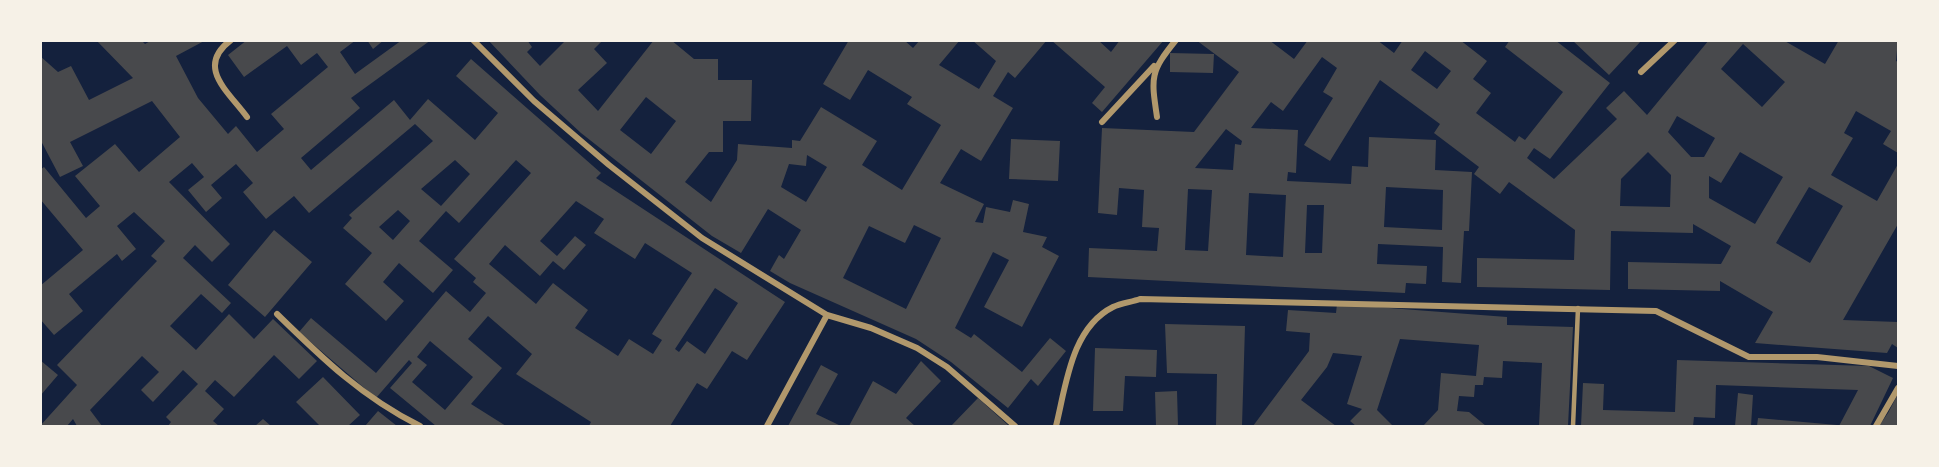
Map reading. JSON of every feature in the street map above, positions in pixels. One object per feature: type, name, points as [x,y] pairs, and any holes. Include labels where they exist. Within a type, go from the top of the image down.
[{"type":"street","points":[[231,40],[216,53],[213,63],[216,75],[247,117]]},
{"type":"street","points":[[473,40],[576,137],[702,238],[827,315],[871,328],[917,348],[946,368],[1015,426]]},
{"type":"street","points":[[1102,122],[1176,40]]},
{"type":"street","points":[[1641,72],[1675,40]]},
{"type":"street","points":[[1157,117],[1152,86],[1153,74],[1159,61]]},
{"type":"street","points":[[1056,426],[1074,357],[1087,330],[1114,307],[1140,299],[1656,311],[1749,357],[1817,357],[1899,366]]},
{"type":"street","points":[[277,314],[338,374],[383,406],[420,426]]},
{"type":"street","points":[[768,426],[827,315]]},
{"type":"street","points":[[1876,426],[1899,388]]},
{"type":"lane","points":[[1573,426],[1578,308]]},
{"type":"building","points":[[96,40],[141,40],[145,44],[152,40],[206,40],[176,56],[198,98],[228,134],[236,126],[257,152],[284,129],[271,114],[328,67],[317,53],[301,65],[287,46],[244,77],[228,55],[247,40],[356,40],[340,52],[355,74],[402,40],[431,40],[351,98],[360,108],[301,158],[311,170],[394,100],[410,120],[428,99],[475,140],[498,113],[456,76],[471,59],[601,173],[596,178],[785,302],[747,360],[732,351],[707,389],[697,383],[670,426],[589,426],[591,422],[516,374],[532,354],[488,316],[468,339],[502,368],[471,404],[506,426],[436,426],[390,388],[412,363],[409,360],[376,398],[299,332],[311,318],[376,373],[446,291],[470,312],[486,293],[473,282],[476,278],[454,259],[531,173],[516,160],[459,223],[446,211],[419,241],[453,270],[433,293],[399,263],[383,282],[404,301],[386,321],[345,284],[372,253],[343,228],[352,218],[349,215],[433,141],[415,124],[309,213],[294,196],[266,219],[243,192],[253,183],[236,164],[211,185],[222,198],[206,212],[188,190],[204,177],[192,163],[169,182],[230,244],[212,262],[195,245],[183,258],[231,303],[222,313],[201,294],[170,326],[196,350],[229,314],[254,339],[273,319],[317,361],[299,379],[274,355],[234,397],[215,380],[205,391],[224,409],[213,421],[219,426],[168,426],[171,422],[166,417],[198,384],[183,370],[153,402],[141,390],[159,372],[142,356],[90,410],[102,426],[77,426],[73,419],[67,426],[40,426],[77,385],[57,365],[157,261],[151,256],[165,241],[134,212],[117,226],[136,249],[122,261],[117,254],[69,294],[83,311],[54,335],[40,319],[40,286],[83,250],[40,199],[40,170],[44,167],[86,218],[100,206],[75,176],[115,144],[139,172],[180,137],[152,101],[70,142],[83,166],[60,177],[40,139],[40,56],[58,72],[71,66],[89,100],[133,78]],"holes":[[[455,160],[470,174],[441,206],[421,189]],[[576,201],[604,219],[594,233],[635,259],[645,243],[692,273],[652,334],[662,340],[653,354],[629,339],[618,356],[575,328],[588,310],[553,283],[536,304],[489,264],[505,245],[540,276],[553,261],[564,270],[586,245],[575,236],[557,256],[540,241]],[[398,210],[410,221],[393,240],[379,227]],[[715,288],[738,303],[705,354],[687,341],[679,352],[675,349]],[[430,341],[473,377],[445,410],[412,382],[427,365],[417,357]]]},
{"type":"building","points":[[367,40],[384,40],[373,49]]},
{"type":"building","points":[[488,40],[527,40],[532,47],[527,52],[540,66],[566,40],[603,40],[594,49],[607,63],[578,90],[598,111],[654,40],[671,40],[694,59],[718,59],[718,80],[752,80],[751,121],[723,121],[723,152],[709,152],[685,182],[711,202],[737,160],[738,144],[792,148],[792,140],[800,141],[821,107],[877,141],[862,165],[902,190],[941,125],[907,104],[912,97],[868,70],[850,100],[823,84],[849,40],[904,40],[913,48],[920,40],[960,40],[939,65],[979,89],[996,61],[972,40],[1047,40],[1015,78],[1008,72],[993,96],[1013,108],[981,161],[961,149],[940,183],[984,204],[975,222],[983,223],[986,207],[1010,212],[1013,200],[1029,204],[1023,232],[1047,237],[1042,247],[1059,256],[1022,327],[984,307],[1009,260],[993,252],[955,328],[971,338],[974,334],[1022,372],[1050,338],[1066,351],[1038,386],[1031,379],[1008,408],[951,362],[916,339],[790,283],[770,271],[779,255],[784,259],[801,230],[768,209],[741,253],[712,236],[581,133],[540,95]],"holes":[[[646,97],[676,121],[651,154],[620,130]],[[807,155],[827,167],[806,202],[781,187],[789,164],[806,166]],[[914,225],[941,238],[906,309],[843,278],[869,226],[905,243]]]},
{"type":"building","points":[[1051,40],[1098,40],[1111,52],[1120,40],[1164,40],[1102,112],[1092,103],[1105,87]]},
{"type":"building","points":[[1196,40],[1269,40],[1294,59],[1308,40],[1377,40],[1394,53],[1403,40],[1460,40],[1487,61],[1473,79],[1491,93],[1476,113],[1515,142],[1519,136],[1525,140],[1563,92],[1505,47],[1510,40],[1555,40],[1610,83],[1550,159],[1534,148],[1527,158],[1554,179],[1617,119],[1606,108],[1624,91],[1647,115],[1709,40],[1783,40],[1825,64],[1839,40],[1898,40],[1896,61],[1898,62],[1898,153],[1883,144],[1891,131],[1856,111],[1844,133],[1853,138],[1831,175],[1877,201],[1898,164],[1898,224],[1843,320],[1898,322],[1898,348],[1892,344],[1887,353],[1755,343],[1773,312],[1720,281],[1720,291],[1628,289],[1628,262],[1721,264],[1731,246],[1693,224],[1693,233],[1611,231],[1610,290],[1477,287],[1477,258],[1574,260],[1575,230],[1509,182],[1500,194],[1474,174],[1479,167],[1434,133],[1440,124],[1380,80],[1330,161],[1304,145],[1333,98],[1323,92],[1337,68],[1322,57],[1283,111],[1271,102],[1251,128],[1298,130],[1296,173],[1288,172],[1287,181],[1351,184],[1352,166],[1368,167],[1369,137],[1436,140],[1435,170],[1472,172],[1469,231],[1464,231],[1461,283],[1442,282],[1443,247],[1378,244],[1377,264],[1427,266],[1426,284],[1406,283],[1405,293],[1088,277],[1089,248],[1157,251],[1159,228],[1142,227],[1144,190],[1119,188],[1117,215],[1098,213],[1102,128],[1194,132],[1239,72]],"holes":[[[1743,44],[1785,82],[1762,107],[1721,69]],[[1425,51],[1451,71],[1437,89],[1411,70]],[[1677,116],[1715,138],[1704,157],[1691,157],[1668,132]],[[1226,129],[1242,141],[1241,145],[1235,144],[1233,170],[1195,168]],[[1648,152],[1671,175],[1670,207],[1620,206],[1621,179]],[[1740,152],[1783,177],[1755,224],[1709,198],[1709,176],[1721,183]],[[1386,187],[1443,190],[1442,230],[1384,227]],[[1809,187],[1843,206],[1810,263],[1776,243]],[[1188,189],[1212,190],[1208,251],[1185,250]],[[1249,193],[1286,195],[1283,257],[1246,255]],[[1307,205],[1324,205],[1322,253],[1305,253]]]},
{"type":"building","points":[[1572,40],[1642,40],[1609,75]]},
{"type":"building","points":[[1170,53],[1214,54],[1213,73],[1170,72]]},
{"type":"building","points":[[1011,139],[1060,141],[1058,181],[1009,179]]},
{"type":"building","points":[[274,230],[312,262],[265,317],[228,285]]},
{"type":"building","points":[[1337,304],[1507,317],[1507,325],[1573,327],[1568,426],[1539,426],[1542,363],[1503,361],[1502,378],[1484,377],[1483,385],[1475,385],[1474,397],[1459,396],[1457,411],[1469,412],[1486,426],[1423,426],[1438,410],[1441,373],[1476,376],[1479,345],[1400,339],[1377,410],[1393,426],[1356,426],[1350,421],[1362,409],[1347,404],[1362,356],[1333,353],[1327,367],[1301,400],[1336,426],[1253,426],[1309,351],[1310,333],[1286,331],[1288,310],[1336,313]]},
{"type":"building","points":[[1165,324],[1245,326],[1242,426],[1216,426],[1217,374],[1167,373]]},
{"type":"building","points":[[1095,348],[1157,350],[1156,377],[1125,376],[1123,411],[1093,411]]},
{"type":"building","points":[[40,360],[58,375],[40,396]]},
{"type":"building","points":[[1677,360],[1869,366],[1893,378],[1870,426],[1839,426],[1858,390],[1716,385],[1715,418],[1694,417],[1693,426],[1581,426],[1583,383],[1604,384],[1603,410],[1675,412]]},
{"type":"building","points":[[921,361],[941,381],[906,418],[915,426],[849,426],[873,381],[896,394]]},
{"type":"building","points":[[821,365],[838,374],[816,414],[841,426],[788,426]]},
{"type":"building","points":[[323,377],[360,415],[348,426],[320,426],[296,402]]},
{"type":"building","points":[[1177,391],[1178,426],[1156,426],[1155,392]]},
{"type":"building","points":[[1738,393],[1753,395],[1751,426],[1735,426]]},
{"type":"building","points":[[1898,394],[1898,426],[1879,426],[1888,413]]},
{"type":"building","points":[[978,398],[1009,426],[951,426]]},
{"type":"building","points":[[378,411],[397,426],[365,426]]},
{"type":"building","points":[[1758,418],[1837,425],[1837,426],[1757,426]]},
{"type":"building","points":[[263,419],[271,426],[255,426]]}]
